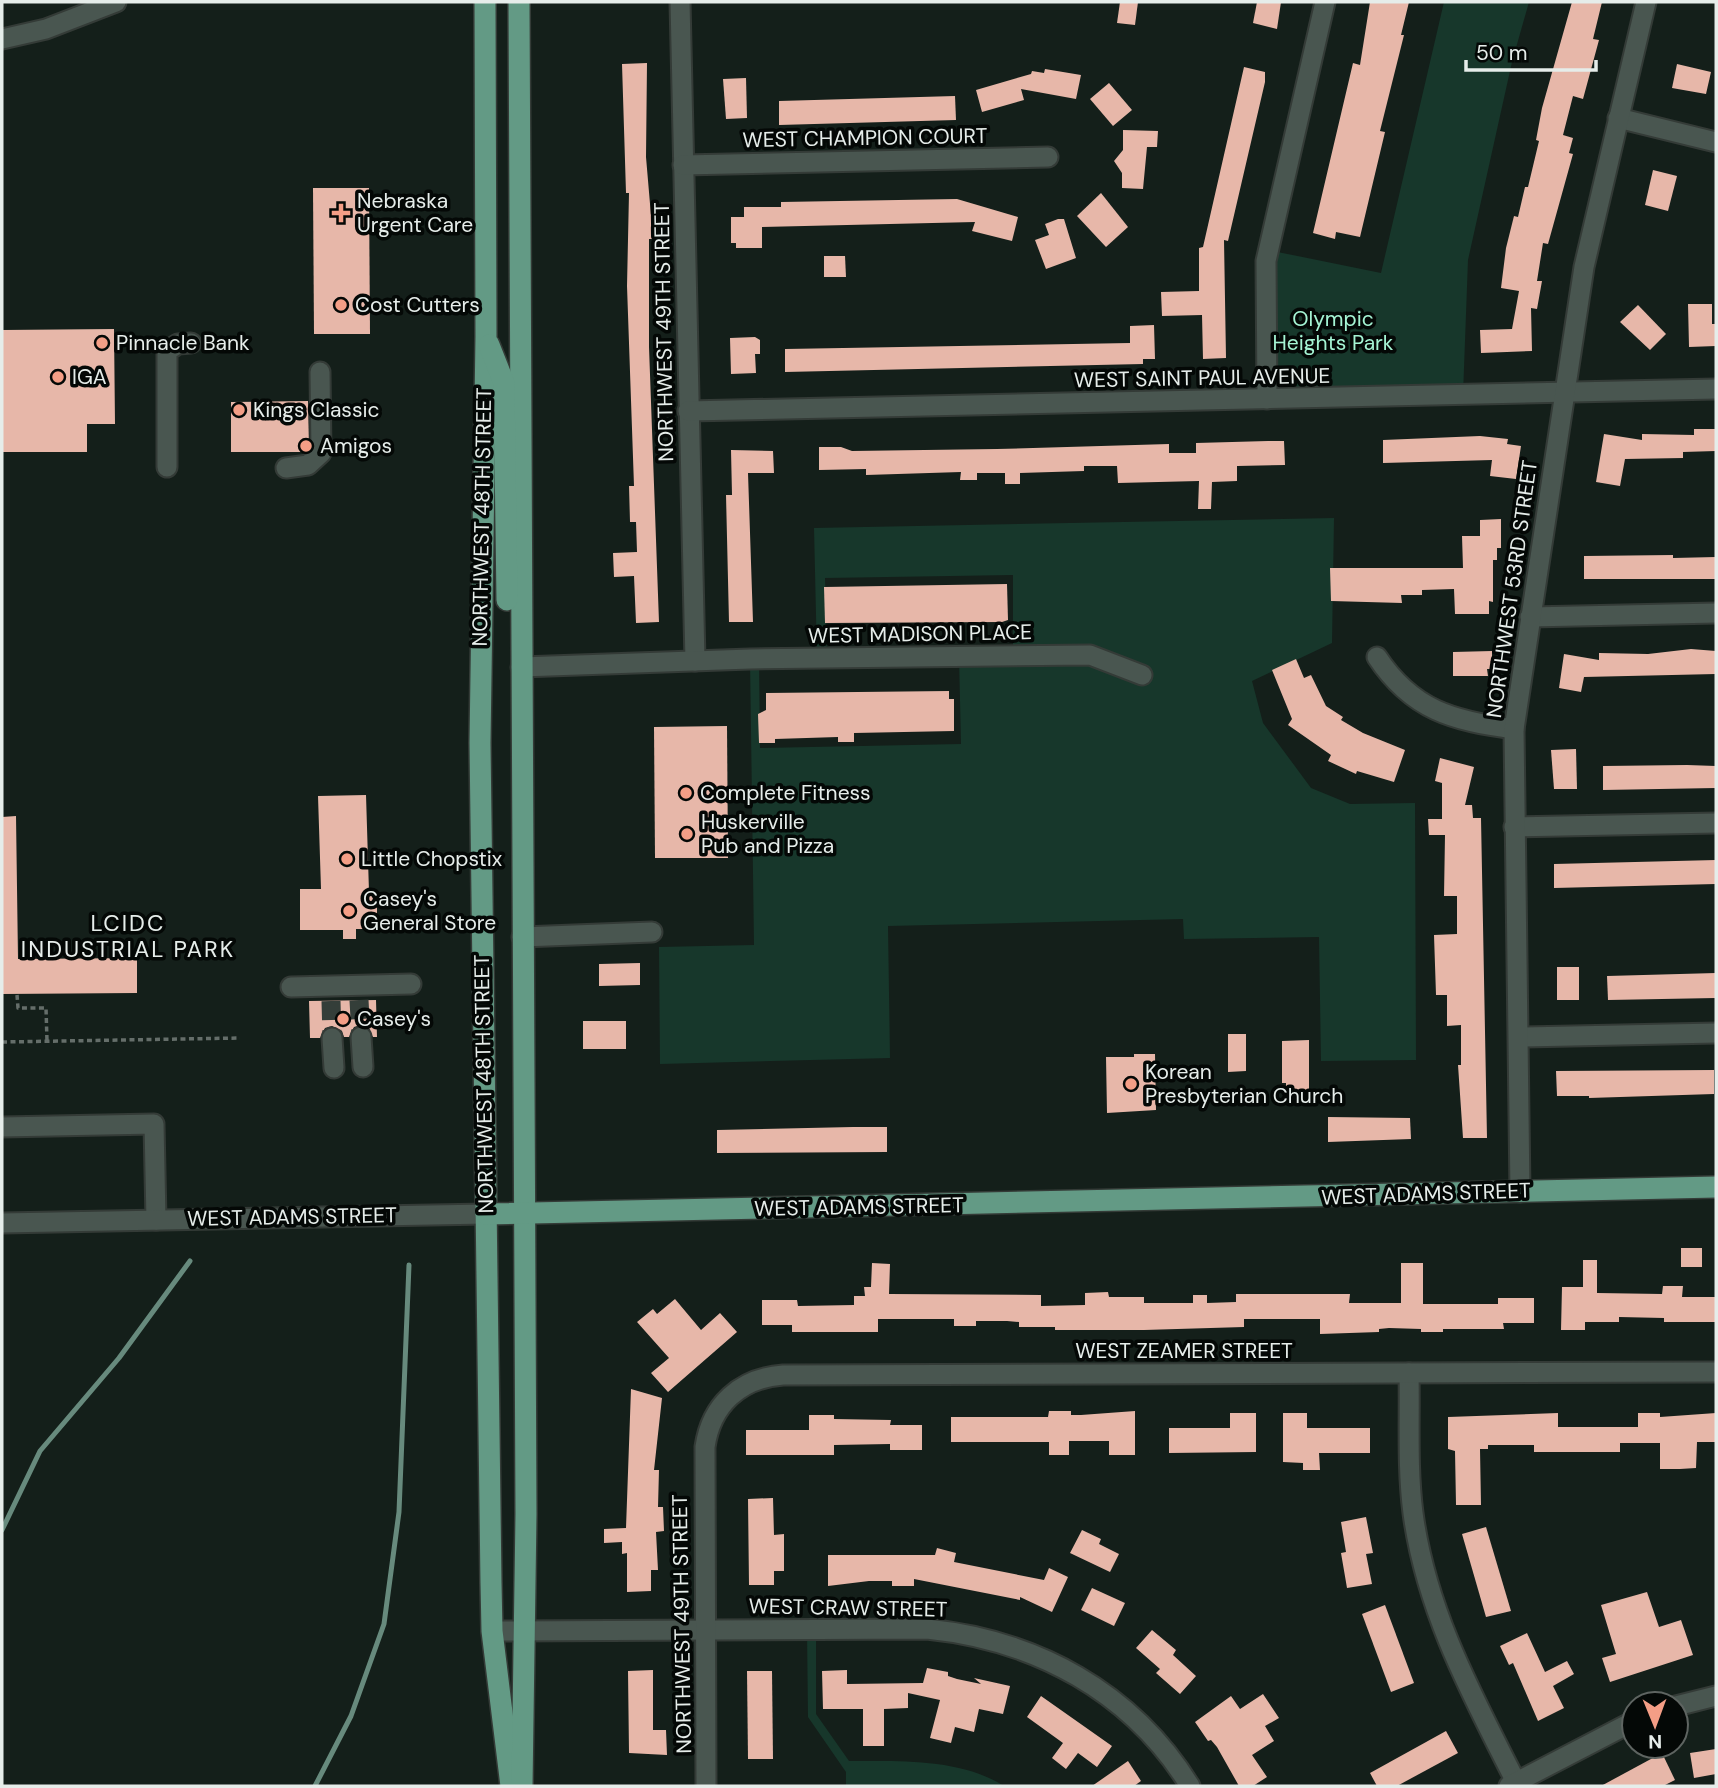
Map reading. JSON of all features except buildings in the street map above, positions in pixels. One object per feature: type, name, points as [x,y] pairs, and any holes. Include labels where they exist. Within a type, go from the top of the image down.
[{"type":"main road","name":"NORTHWEST 48TH STREET","points":[[485,2],[486,336],[480,655],[492,1631],[511,1786]]},
{"type":"main road","name":"NORTHWEST 48TH STREET","points":[[519,2],[525,1631],[522,1786]]},
{"type":"main road","points":[[486,336],[504,383],[508,655],[509,661],[521,667]]},
{"type":"main road","name":"WEST ADAMS STREET","points":[[486,1214],[1716,1187]]},
{"type":"street","points":[[2,39],[46,29],[117,2]]},
{"type":"street","name":"NORTHWEST 49TH STREET","points":[[680,2],[695,661]]},
{"type":"street","points":[[1267,399],[1266,261],[1325,2]]},
{"type":"street","name":"NORTHWEST 53RD STREET","points":[[1520,1192],[1514,729],[1584,267],[1646,2]]},
{"type":"street","points":[[1618,118],[1716,142]]},
{"type":"street","name":"WEST CHAMPION COURT","points":[[682,164],[1048,157]]},
{"type":"street","points":[[167,467],[167,351],[178,344],[191,343]]},
{"type":"street","points":[[286,468],[308,465],[321,453],[320,372]]},
{"type":"street","name":"WEST SAINT PAUL AVENUE","points":[[688,411],[1716,390]]},
{"type":"street","points":[[1531,617],[1716,613]]},
{"type":"street","name":"WEST MADISON PLACE","points":[[521,667],[695,661],[1090,655],[1142,675]]},
{"type":"street","points":[[1377,657],[1396,684],[1419,703],[1453,717],[1514,729]]},
{"type":"street","points":[[1514,827],[1716,823]]},
{"type":"street","points":[[522,937],[652,932]]},
{"type":"street","points":[[291,987],[331,993],[359,993],[411,984]]},
{"type":"street","points":[[1519,1037],[1716,1033]]},
{"type":"street","points":[[360,1037],[363,1067]]},
{"type":"street","points":[[332,1038],[334,1068]]},
{"type":"street","points":[[2,1127],[154,1124],[156,1220]]},
{"type":"street","name":"WEST ADAMS STREET","points":[[2,1223],[486,1214]]},
{"type":"street","name":"WEST ZEAMER STREET","points":[[704,1462],[707,1433],[721,1404],[750,1382],[775,1376],[1716,1372]]},
{"type":"street","points":[[1409,1373],[1412,1509],[1425,1575],[1456,1663],[1513,1784],[1620,1728]]},
{"type":"street","name":"NORTHWEST 49TH STREET","points":[[704,1462],[706,1786]]},
{"type":"street","name":"WEST CRAW STREET","points":[[492,1631],[927,1629],[998,1641],[1066,1668],[1098,1688],[1152,1736],[1190,1786]]},
{"type":"street","points":[[1690,1702],[1716,1696]]},
{"type":"path","points":[[17,995],[18,1008],[46,1008],[47,1041]]},
{"type":"path","points":[[2,1042],[240,1038]]},
{"type":"green space","name":"Olympic Heights Park","points":[[1444,2],[1529,2],[1512,62],[1468,260],[1463,395],[1267,399],[1268,250],[1381,273]]},
{"type":"green space","points":[[1334,518],[1332,643],[1252,681],[1263,723],[1311,788],[1350,804],[1415,803],[1416,1060],[1321,1061],[1319,937],[1184,939],[1183,919],[888,926],[890,1058],[660,1064],[659,947],[754,945],[750,659],[759,659],[760,748],[961,744],[959,656],[1013,654],[1013,575],[825,578],[827,658],[817,658],[814,528]]},
{"type":"green space","points":[[816,1629],[816,1714],[849,1761],[949,1766],[968,1770],[1004,1786],[846,1786],[846,1772],[808,1717],[807,1630]]},
{"type":"waterway","points":[[2,1530],[40,1451],[119,1358],[190,1261]]},
{"type":"waterway","points":[[315,1786],[351,1716],[384,1624],[399,1512],[409,1265]]},
{"type":"tunnel","points":[[359,1000],[361,1037]]},
{"type":"tunnel","points":[[331,1001],[332,1038]]},
{"type":"place","name":"Nebraska Urgent Care","points":[[341,213]]},
{"type":"place","name":"Cost Cutters","points":[[341,305]]},
{"type":"place","name":"Pinnacle Bank","points":[[102,343]]},
{"type":"place","name":"IGA","points":[[58,377]]},
{"type":"place","name":"Kings Classic","points":[[239,410]]},
{"type":"place","name":"Amigos","points":[[306,446]]},
{"type":"place","name":"Complete Fitness","points":[[686,793]]},
{"type":"place","name":"Huskerville Pub and Pizza","points":[[687,834]]},
{"type":"place","name":"Little Chopstix","points":[[347,859]]},
{"type":"place","name":"Casey's General Store","points":[[349,911]]},
{"type":"place","name":"Casey's","points":[[343,1019]]},
{"type":"place","name":"Korean Presbyterian Church","points":[[1131,1084]]},
{"type":"district","name":"LCIDC INDUSTRIAL PARK","points":[[128,936]]}]
